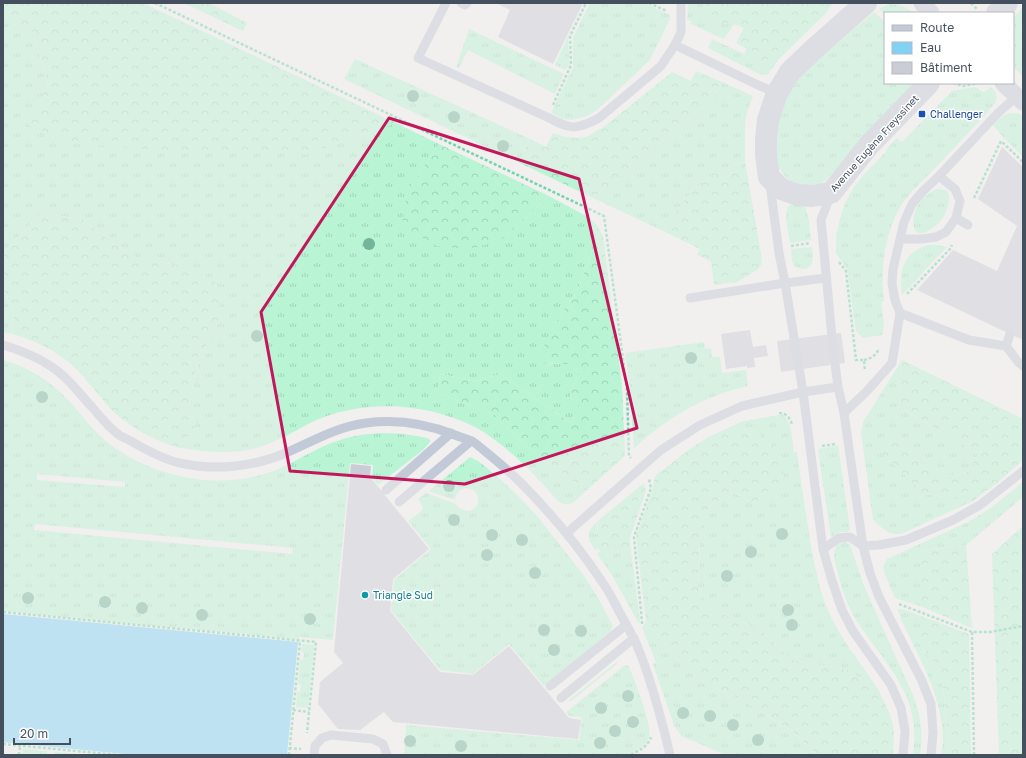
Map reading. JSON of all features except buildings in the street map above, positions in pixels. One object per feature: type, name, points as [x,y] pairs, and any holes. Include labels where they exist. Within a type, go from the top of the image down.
[{"type":"street","points":[[769,176],[766,155],[768,120],[778,93],[790,72],[866,3]]},
{"type":"street","points":[[922,3],[931,12]]},
{"type":"street","points":[[998,12],[1006,3]]},
{"type":"street","name":"Avenue Eugène Freyssinet","points":[[769,176],[781,189],[798,195],[812,196],[832,193],[869,145],[928,84]]},
{"type":"street","points":[[1004,84],[1020,99]]},
{"type":"lane","points":[[446,3],[418,58],[564,126],[572,127],[581,126],[599,118],[660,66],[675,45],[681,32],[681,3]]},
{"type":"lane","points":[[460,3],[465,5],[467,3]]},
{"type":"lane","points":[[675,45],[778,93]]},
{"type":"lane","points":[[844,413],[867,391],[892,363],[900,313],[895,300],[892,283],[893,269],[904,222],[912,204],[998,112],[1020,99]]},
{"type":"lane","points":[[769,176],[778,247],[786,283],[796,355],[803,392],[823,549],[842,610],[854,631],[892,685],[901,708],[905,731],[903,755]]},
{"type":"lane","points":[[901,239],[936,238],[946,232],[956,218],[960,201],[955,189],[939,176]]},
{"type":"lane","points":[[832,193],[821,220],[826,278],[838,387],[844,413],[863,546],[870,573],[880,597],[922,681],[931,704],[933,733],[931,755]]},
{"type":"lane","points":[[956,218],[968,225]]},
{"type":"lane","points":[[690,298],[826,278]]},
{"type":"lane","points":[[900,313],[969,340],[1006,346],[1023,366]]},
{"type":"lane","points":[[1006,346],[1010,334]]},
{"type":"lane","points":[[3,345],[29,354],[61,373],[107,424],[119,435],[166,459],[182,464],[217,467],[253,464],[286,453],[327,433],[346,426],[366,423],[411,423],[431,426],[471,441],[503,466],[530,492],[567,533],[604,584],[634,640],[645,667],[670,755]]},
{"type":"lane","points":[[567,533],[661,450],[700,425],[742,406],[803,392],[838,387]]},
{"type":"lane","points":[[386,490],[451,433]]},
{"type":"lane","points":[[399,502],[471,441]]},
{"type":"lane","points":[[823,549],[839,538],[850,537],[863,546],[879,545],[906,540],[953,520],[980,505],[1023,471]]},
{"type":"lane","points":[[550,686],[626,625]]},
{"type":"lane","points":[[561,698],[634,640]]},
{"type":"lane","points":[[314,755],[314,746],[322,738],[331,735],[373,739],[383,744],[387,755]]},
{"type":"path","points":[[155,3],[604,216],[627,389],[629,456],[649,479],[651,488],[634,537],[642,622],[634,640]]},
{"type":"path","points":[[547,117],[571,65],[570,36],[586,3]]},
{"type":"path","points":[[649,3],[681,18]]},
{"type":"path","points":[[956,84],[963,86],[974,84]]},
{"type":"path","points":[[778,247],[823,241]]},
{"type":"path","points":[[838,260],[846,272],[856,360],[864,360],[867,391]]},
{"type":"path","points":[[773,414],[786,414],[792,426]]},
{"type":"path","points":[[810,448],[848,442]]},
{"type":"path","points":[[880,597],[972,632],[990,632],[1023,626]]},
{"type":"path","points":[[3,612],[316,642],[307,734]]},
{"type":"path","points":[[972,632],[974,755]]},
{"type":"path","points":[[289,755],[300,641]]},
{"type":"path","points":[[293,710],[309,712]]},
{"type":"path","points":[[631,755],[648,744],[652,733]]},
{"type":"path","points":[[3,744],[118,755]]},
{"type":"path","points":[[19,755],[20,746]]},
{"type":"path","points":[[289,748],[305,750]]},
{"type":"highlighted area","points":[[389,118],[579,179],[637,428],[465,484],[290,471],[261,312]]},
{"type":"green space","points":[[3,3],[143,3],[396,123],[308,154],[147,149],[68,143],[28,125],[48,83],[33,32],[3,20]]},
{"type":"green space","points":[[184,3],[209,3],[247,23],[243,31]]},
{"type":"green space","points":[[590,3],[644,3],[670,15],[670,19],[650,60],[597,110],[585,117],[571,120],[563,119],[551,113],[573,67],[573,38]]},
{"type":"green space","points":[[688,3],[702,3],[703,17],[734,24],[724,39],[691,24],[691,21],[687,19]]},
{"type":"green space","points":[[702,3],[833,3],[826,13],[780,58],[770,71],[744,54],[747,49],[736,43],[744,28],[728,23],[713,26],[703,17]]},
{"type":"green space","points":[[890,4],[903,6],[912,12],[884,12],[884,14],[879,9]]},
{"type":"green space","points":[[1023,7],[1023,76],[1014,68],[1014,17]]},
{"type":"green space","points":[[874,12],[884,21],[884,84],[917,84],[825,181],[820,184],[808,186],[793,183],[788,180],[778,165],[776,149],[780,109],[792,85],[809,67]]},
{"type":"green space","points":[[3,20],[33,32],[48,83],[29,125],[307,154],[396,123],[439,144],[407,192],[500,241],[549,196],[590,218],[598,226],[588,263],[577,291],[554,325],[537,363],[568,364],[578,373],[570,396],[580,407],[571,423],[500,374],[477,381],[440,374],[438,393],[495,415],[519,440],[586,491],[570,504],[562,503],[558,501],[510,452],[488,435],[459,420],[421,409],[382,406],[343,411],[318,419],[263,446],[240,451],[217,452],[180,448],[195,425],[189,403],[196,370],[220,316],[184,266],[140,259],[113,243],[82,219],[41,213],[3,253]]},
{"type":"green space","points":[[469,29],[564,74],[555,94],[468,50],[459,68],[456,67]]},
{"type":"green space","points":[[568,36],[569,65],[566,70],[555,65]]},
{"type":"green space","points":[[712,39],[744,54],[770,71],[767,75],[759,74],[708,48]]},
{"type":"green space","points":[[355,59],[530,139],[518,162],[344,79]]},
{"type":"green space","points":[[696,71],[722,82],[714,98],[593,198],[518,162],[530,139],[546,147],[553,133],[565,137],[586,137],[605,126],[672,72],[691,81]]},
{"type":"green space","points":[[722,82],[753,96],[747,112],[745,124],[745,161],[717,172],[693,190],[671,217],[663,231],[593,198],[714,98]]},
{"type":"green space","points":[[974,87],[983,92],[991,87],[997,97],[996,102],[912,192],[900,208],[889,232],[884,259],[884,301],[881,302],[884,322],[883,334],[863,338],[856,331],[847,269],[836,253],[836,236],[846,201],[854,187],[865,173],[887,151],[886,149],[897,138],[902,142],[952,91]]},
{"type":"green space","points":[[1012,113],[1020,114],[1023,117],[1023,157],[993,125],[999,119]]},
{"type":"green space","points":[[439,144],[549,196],[500,241],[468,249],[436,246],[402,225],[407,192]]},
{"type":"green space","points":[[745,161],[762,260],[761,265],[757,270],[737,282],[714,285],[711,261],[697,255],[700,249],[663,231],[671,217],[693,190],[717,172]]},
{"type":"green space","points":[[936,189],[943,189],[948,192],[949,199],[946,212],[935,227],[924,233],[919,233],[916,231],[913,221],[916,208],[922,199]]},
{"type":"green space","points":[[799,203],[806,209],[811,240],[790,243],[786,212],[792,204]]},
{"type":"green space","points":[[41,213],[82,219],[113,243],[140,259],[184,266],[218,284],[220,316],[196,370],[189,403],[195,425],[180,448],[146,435],[131,426],[111,409],[78,371],[64,358],[48,348],[12,334],[14,317],[3,285],[3,253]]},
{"type":"green space","points":[[598,226],[603,237],[622,385],[625,456],[586,491],[519,440],[495,415],[438,393],[440,374],[477,381],[500,374],[571,423],[580,407],[570,396],[578,373],[568,364],[536,363],[554,325],[577,291],[588,263]]},
{"type":"green space","points":[[928,245],[947,247],[902,295],[901,275],[904,264],[911,254]]},
{"type":"green space","points":[[812,247],[813,259],[811,265],[804,269],[796,267],[792,262],[791,249]]},
{"type":"green space","points":[[3,285],[14,317],[12,334],[3,332]]},
{"type":"green space","points":[[704,342],[705,349],[711,348],[712,357],[720,357],[722,373],[746,370],[748,386],[712,397],[678,414],[667,421],[634,449],[630,388],[625,353]]},
{"type":"green space","points":[[3,360],[27,369],[50,383],[109,444],[132,458],[157,470],[184,477],[208,480],[230,480],[252,477],[283,467],[333,443],[361,435],[384,433],[416,436],[430,440],[423,450],[378,485],[372,478],[373,465],[350,463],[333,640],[299,637],[299,639],[3,611]],"holes":[[[37,474],[125,482],[125,487],[37,480]],[[35,524],[293,548],[292,554],[34,530]]]},
{"type":"green space","points":[[902,360],[899,407],[978,454],[967,473],[944,476],[897,434],[924,494],[973,501],[901,534],[894,534],[889,533],[873,520],[861,432],[863,422]]},
{"type":"green space","points":[[902,360],[1023,419],[1023,460],[997,483],[973,501],[924,494],[877,448],[897,434],[944,476],[967,473],[978,454],[899,407]]},
{"type":"green space","points":[[783,415],[789,423],[792,432],[794,452],[797,452],[811,546],[819,584],[826,606],[843,638],[878,689],[847,670],[792,660],[760,629],[711,610],[698,588],[700,540],[707,510],[733,492],[751,503],[757,432],[728,428],[740,422]]},
{"type":"green space","points":[[728,428],[757,432],[777,447],[784,476],[767,501],[751,503],[733,492],[707,510],[700,540],[698,588],[711,610],[760,629],[792,660],[847,670],[878,689],[893,724],[893,755],[816,755],[816,753],[793,732],[741,699],[707,685],[678,660],[646,621],[636,537],[653,487],[655,476],[691,448]]},
{"type":"green space","points":[[838,445],[850,529],[848,532],[840,532],[831,537],[818,449]]},
{"type":"green space","points":[[470,457],[478,461],[498,477],[538,517],[585,577],[613,626],[611,631],[544,686],[509,644],[473,674],[440,670],[391,611],[394,580],[431,549],[408,521],[422,510],[423,507],[418,499],[426,493],[456,504],[463,510],[471,510],[477,506],[478,497],[473,490],[465,488],[462,489],[456,495],[455,500],[429,491]]},
{"type":"green space","points":[[1023,482],[1023,497],[966,545],[920,550],[920,606],[895,598],[884,572],[883,566],[887,559],[968,522],[988,510]]},
{"type":"green space","points":[[644,483],[646,491],[630,538],[631,550],[608,552],[600,546],[597,539],[597,529],[600,519]]},
{"type":"green space","points":[[600,519],[597,525],[597,539],[608,552],[631,550],[640,621],[639,624],[612,575],[597,554],[600,551],[598,548],[595,550],[590,541],[590,530]]},
{"type":"green space","points":[[1023,526],[1023,755],[999,755],[992,554]]},
{"type":"green space","points":[[841,542],[846,542],[850,545],[864,586],[913,695],[921,724],[922,739],[920,755],[913,755],[914,724],[906,695],[895,675],[861,628],[844,594],[834,558],[836,547]]},
{"type":"green space","points":[[966,545],[972,628],[920,606],[920,550]]},
{"type":"green space","points":[[897,609],[902,609],[921,616],[921,644],[942,675],[950,755],[941,755],[943,740],[942,724],[935,693]]},
{"type":"green space","points":[[921,616],[969,634],[971,755],[950,755],[942,675],[921,644]]},
{"type":"green space","points":[[646,621],[678,660],[707,685],[741,699],[793,732],[816,753],[816,755],[726,755],[681,736],[674,725],[653,664],[656,662],[642,628]]},
{"type":"green space","points":[[302,644],[314,645],[308,708],[296,707],[297,692],[300,692],[301,685],[298,684],[300,660],[303,660],[304,652],[301,651]]},
{"type":"green space","points":[[618,661],[617,664],[570,702],[569,700]]},
{"type":"green space","points":[[625,665],[629,666],[639,692],[646,714],[649,732],[648,741],[640,748],[627,755],[404,755],[406,725],[579,740],[582,717],[569,716],[566,712]]},
{"type":"green space","points":[[23,749],[47,751],[47,754],[55,755],[22,755]]},
{"type":"green space","points":[[55,752],[89,755],[55,755]]},
{"type":"water","points":[[3,614],[298,642],[287,755],[135,755],[3,742]]},
{"type":"place","name":"Challenger","points":[[922,114]]},
{"type":"place","name":"Triangle Sud","points":[[365,595]]}]
